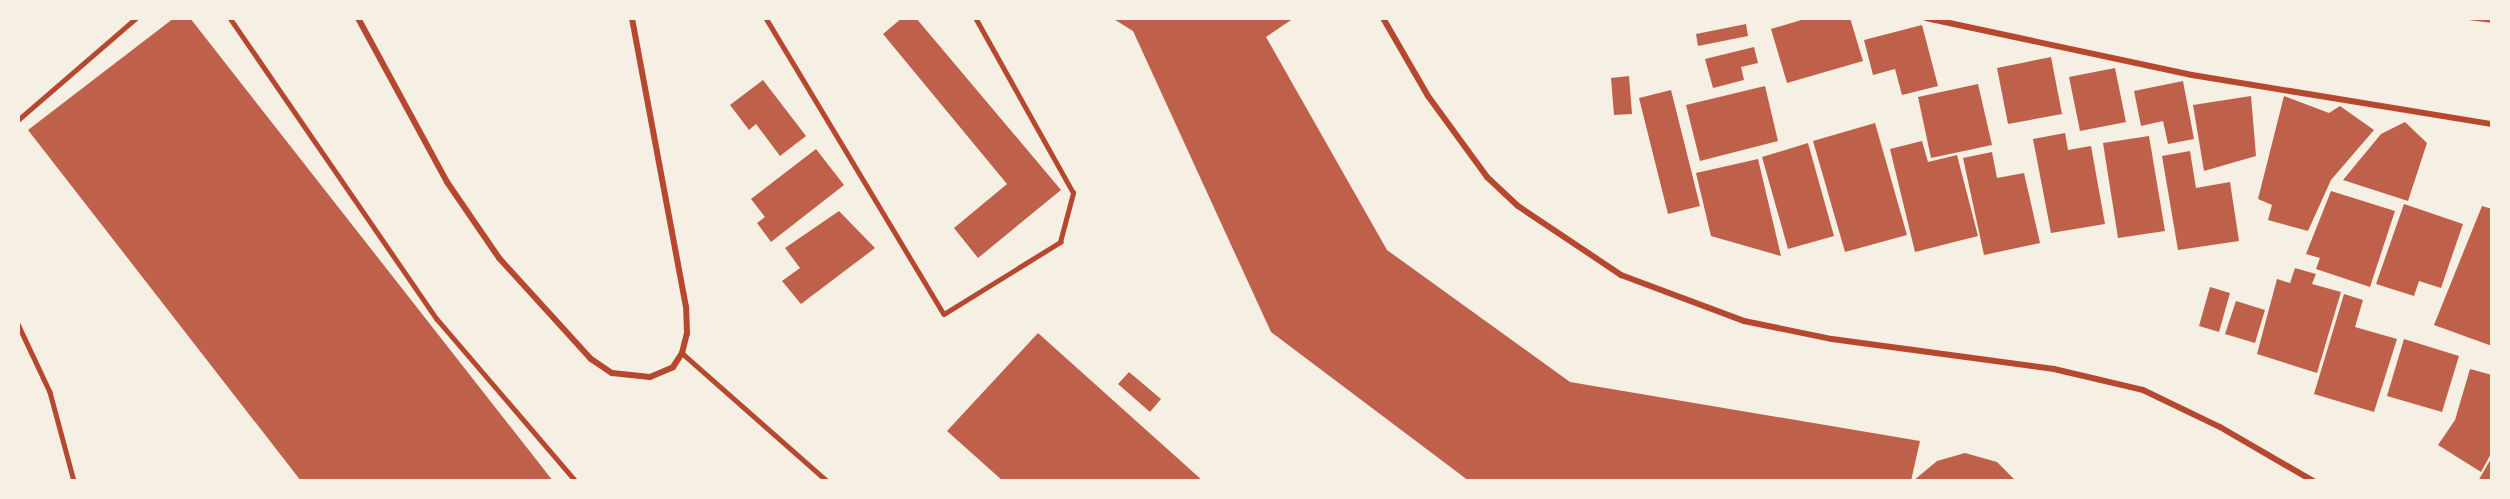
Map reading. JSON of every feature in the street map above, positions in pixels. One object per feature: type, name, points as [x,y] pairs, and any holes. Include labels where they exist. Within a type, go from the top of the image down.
[{"type":"street","points":[[358,18],[447,182],[499,258],[564,333],[591,359],[612,373],[630,377],[650,377],[673,367],[682,353],[687,333],[686,307],[632,18]]},
{"type":"street","points":[[1383,18],[1428,96],[1486,177],[1518,207],[1621,275],[1744,321],[1832,339],[2054,369],[2143,390],[2220,427],[2313,481]]},
{"type":"street","points":[[1926,18],[2192,75],[2492,124]]},
{"type":"lane","points":[[18,120],[136,18]]},
{"type":"lane","points":[[230,18],[437,319],[576,481]]},
{"type":"lane","points":[[766,18],[944,314],[1060,242],[1072,193],[975,18]]},
{"type":"lane","points":[[18,324],[50,392],[74,481]]},
{"type":"lane","points":[[682,353],[827,481]]},
{"type":"building","points":[[174,18],[190,18],[553,481],[301,481],[28,130]]},
{"type":"building","points":[[902,18],[916,18],[1061,190],[978,258],[954,228],[1007,184],[883,34]]},
{"type":"building","points":[[1112,18],[1294,18],[1266,37],[1387,250],[1570,382],[1920,441],[1911,481],[1469,481],[1271,332],[1133,31]]},
{"type":"building","points":[[1808,18],[1850,18],[1863,61],[1787,83],[1771,29]]},
{"type":"building","points":[[2492,18],[2492,23],[2460,19]]},
{"type":"building","points":[[1746,24],[1748,36],[1698,46],[1696,34]]},
{"type":"building","points":[[1922,25],[1938,86],[1902,95],[1895,69],[1873,75],[1864,40]]},
{"type":"building","points":[[1754,47],[1758,63],[1741,67],[1744,80],[1713,88],[1705,59]]},
{"type":"building","points":[[2051,57],[2062,114],[2008,124],[1997,68]]},
{"type":"building","points":[[2115,68],[2126,122],[2080,131],[2069,77]]},
{"type":"building","points":[[1629,76],[1632,114],[1614,115],[1611,78]]},
{"type":"building","points":[[763,80],[806,136],[780,156],[756,124],[749,130],[730,105]]},
{"type":"building","points":[[2183,81],[2194,139],[2168,144],[2163,121],[2141,126],[2134,91]]},
{"type":"building","points":[[1978,84],[1992,145],[1931,158],[1918,97]]},
{"type":"building","points":[[1765,86],[1778,141],[1700,161],[1686,105]]},
{"type":"building","points":[[1671,90],[1700,206],[1668,214],[1639,98]]},
{"type":"building","points":[[2251,96],[2256,156],[2204,171],[2193,105]]},
{"type":"building","points":[[2284,96],[2329,113],[2340,106],[2374,130],[2331,180],[2308,231],[2268,220],[2272,205],[2258,199]]},
{"type":"building","points":[[2405,122],[2427,143],[2408,201],[2343,180],[2381,134]]},
{"type":"building","points":[[1875,123],[1907,235],[1845,252],[1813,141]]},
{"type":"building","points":[[2065,133],[2068,150],[2091,146],[2105,224],[2051,233],[2033,139]]},
{"type":"building","points":[[2149,136],[2165,231],[2118,238],[2103,143]]},
{"type":"building","points":[[1922,141],[1928,162],[1957,155],[1978,236],[1915,252],[1890,149]]},
{"type":"building","points":[[1808,143],[1834,236],[1788,249],[1762,157]]},
{"type":"building","points":[[816,149],[844,185],[771,242],[757,223],[765,217],[751,199]]},
{"type":"building","points":[[2190,151],[2196,188],[2230,182],[2239,241],[2178,250],[2162,156]]},
{"type":"building","points":[[1992,152],[1997,178],[2024,173],[2040,243],[1984,255],[1963,158]]},
{"type":"building","points":[[1758,159],[1781,256],[1711,236],[1696,173]]},
{"type":"building","points":[[2331,191],[2395,211],[2370,287],[2316,269],[2320,258],[2306,254]]},
{"type":"building","points":[[2404,204],[2463,224],[2441,288],[2419,281],[2414,296],[2376,284]]},
{"type":"building","points":[[2482,206],[2492,209],[2492,346],[2434,325]]},
{"type":"building","points":[[839,211],[875,248],[801,304],[782,281],[800,268],[785,248]]},
{"type":"building","points":[[2295,268],[2316,274],[2312,284],[2341,292],[2317,373],[2257,354],[2277,279],[2290,283]]},
{"type":"building","points":[[2210,287],[2230,293],[2219,332],[2199,326]]},
{"type":"building","points":[[2344,294],[2363,300],[2355,327],[2397,339],[2374,412],[2314,394]]},
{"type":"building","points":[[2236,301],[2265,310],[2255,343],[2225,334]]},
{"type":"building","points":[[1038,333],[1203,481],[1003,481],[947,431]]},
{"type":"building","points":[[2404,339],[2459,356],[2442,412],[2387,396]]},
{"type":"building","points":[[2470,369],[2492,375],[2492,452],[2481,472],[2438,445],[2455,420]]},
{"type":"building","points":[[1129,372],[1161,399],[1150,412],[1118,384]]},
{"type":"building","points":[[1965,453],[1997,462],[2016,481],[1913,481],[1937,461]]},
{"type":"building","points":[[2492,457],[2492,481],[2478,481]]}]
